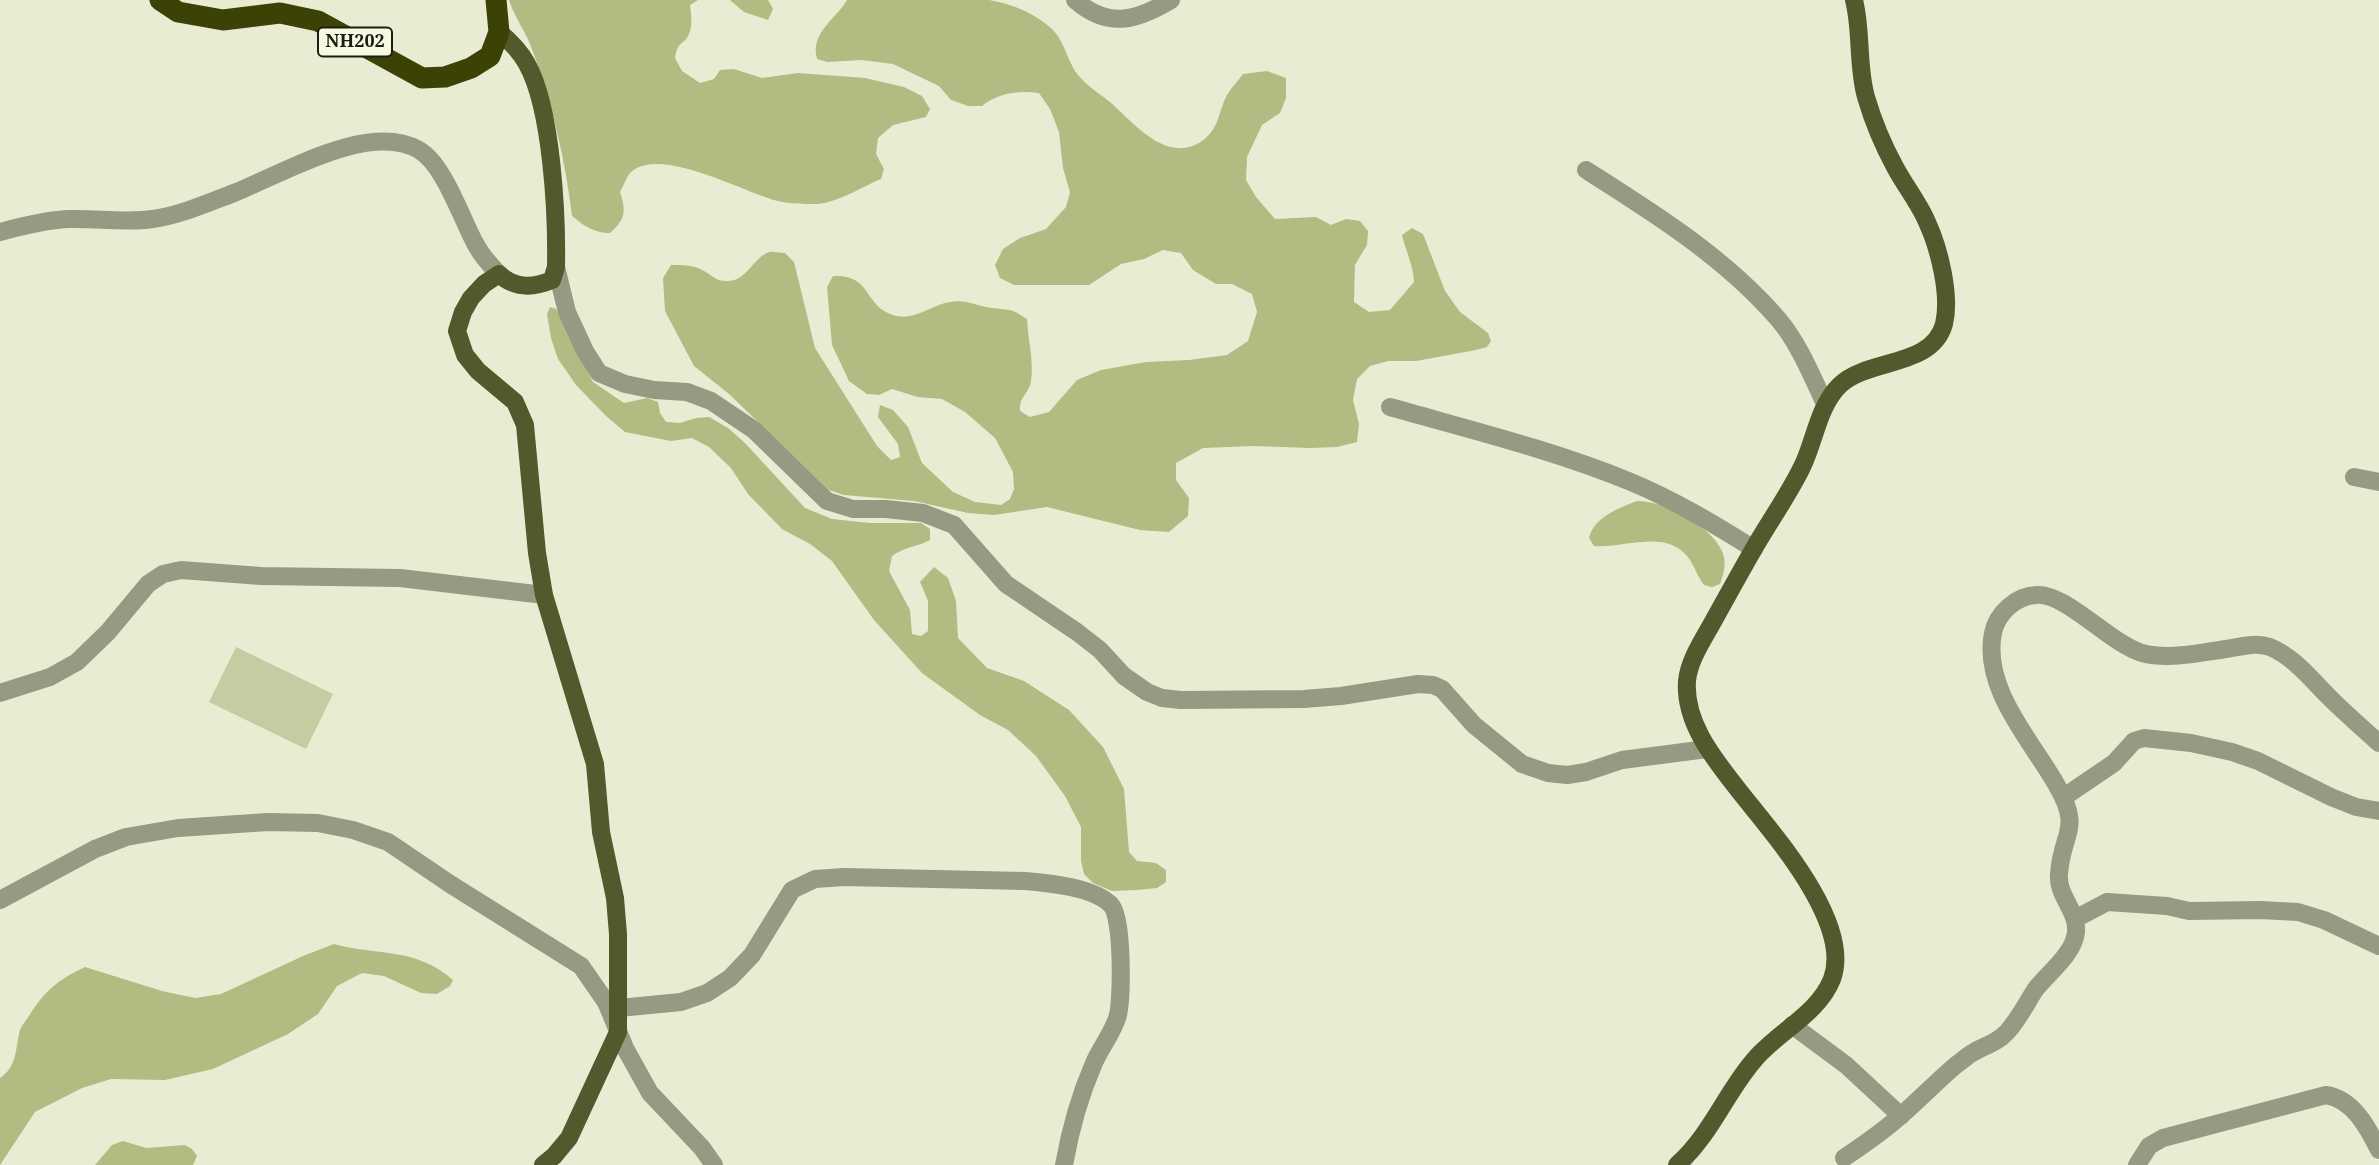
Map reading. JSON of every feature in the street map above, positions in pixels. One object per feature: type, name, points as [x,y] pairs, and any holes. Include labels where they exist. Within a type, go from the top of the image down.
[{"type":"highway","name":"NH202","points":[[160,0],[178,12],[222,20],[280,13],[317,21],[422,78],[444,77],[471,68],[490,56],[499,32]]},
{"type":"highway","points":[[496,0],[499,32]]},
{"type":"main road","points":[[1677,1165],[1703,1138],[1753,1061],[1816,1003],[1832,980],[1836,956],[1833,933],[1822,906],[1804,877],[1707,749],[1695,724],[1687,680],[1702,641],[1803,465],[1825,404],[1841,384],[1865,371],[1920,352],[1935,342],[1944,324],[1944,281],[1927,221],[1882,142],[1865,92],[1854,0]]},
{"type":"main road","points":[[499,32],[514,45],[528,66],[540,103],[551,157],[556,267],[552,280],[540,285],[522,287],[506,281],[499,274],[484,284],[471,298],[457,331],[465,355],[478,371],[515,402],[525,425],[537,553],[544,596],[594,764],[601,832],[615,898],[618,1032],[569,1138],[543,1165]]},
{"type":"street","points":[[1075,0],[1095,16],[1117,20],[1140,15],[1171,0]]},
{"type":"street","points":[[0,232],[65,219],[154,219],[234,193],[305,162],[357,145],[401,142],[422,151],[437,169],[476,246],[499,274]]},
{"type":"street","points":[[1586,170],[1695,243],[1744,285],[1780,321],[1809,368],[1825,404]]},
{"type":"street","points":[[556,267],[567,312],[585,351],[599,373],[625,384],[654,390],[687,392],[711,401],[754,430],[827,501],[853,509],[923,513],[954,525],[1006,584],[1077,632],[1100,650],[1124,676],[1155,695],[1181,700],[1304,699],[1418,684],[1433,685],[1442,690],[1501,750],[1522,764],[1548,773],[1567,775],[1586,772],[1622,760],[1707,749]]},
{"type":"street","points":[[1390,407],[1569,460],[1632,482],[1692,511],[1754,549]]},
{"type":"street","points":[[2354,477],[2379,482]]},
{"type":"street","points":[[0,693],[50,677],[78,662],[108,632],[148,584],[163,574],[181,570],[261,576],[400,578],[544,596]]},
{"type":"street","points":[[1844,1158],[1901,1116],[1975,1051],[1993,1044],[2008,1031],[2036,989],[2073,944],[2077,931],[2075,919],[2062,894],[2058,879],[2070,834],[2071,816],[2064,797],[2024,737],[2013,715],[1996,676],[1992,656],[1993,631],[2003,613],[2018,599],[2038,594],[2054,597],[2121,644],[2144,653],[2171,656],[2248,644],[2268,646],[2309,675],[2379,743]]},
{"type":"street","points":[[2064,797],[2114,763],[2134,741],[2157,739],[2232,752],[2258,761],[2331,797],[2356,807],[2379,811]]},
{"type":"street","points":[[0,900],[95,849],[126,837],[178,828],[268,822],[318,823],[353,830],[388,842],[581,966],[606,1002],[618,1032],[650,1093],[702,1148],[714,1165]]},
{"type":"street","points":[[619,1008],[681,1002],[707,993],[730,978],[752,956],[792,890],[815,879],[1025,881],[1052,884],[1100,897],[1111,905],[1118,923],[1118,1015],[1091,1069],[1072,1127],[1064,1165]]},
{"type":"street","points":[[2075,919],[2107,902],[2167,906],[2189,911],[2298,912],[2334,924],[2379,946]]},
{"type":"street","points":[[1792,1025],[1846,1065],[1901,1116]]},
{"type":"street","points":[[2137,1165],[2150,1146],[2163,1139],[2326,1095],[2345,1102],[2355,1112],[2379,1150]]},
{"type":"green space","points":[[509,0],[698,0],[690,5],[690,31],[679,45],[675,58],[682,71],[700,83],[714,79],[720,70],[734,69],[762,78],[798,73],[865,78],[904,87],[922,96],[930,109],[926,117],[893,125],[878,138],[876,154],[884,169],[881,179],[841,198],[816,204],[783,202],[681,167],[661,164],[643,166],[630,173],[620,192],[624,210],[622,219],[610,233],[599,232],[572,216],[551,107],[530,44]]},
{"type":"green space","points":[[730,0],[768,0],[773,9],[768,20],[744,12]]},
{"type":"green space","points":[[847,0],[989,0],[1023,10],[1056,33],[1075,71],[1087,84],[1152,139],[1176,148],[1189,147],[1208,136],[1227,95],[1243,74],[1267,71],[1286,78],[1286,98],[1280,113],[1262,125],[1247,157],[1246,180],[1256,197],[1275,219],[1316,217],[1331,225],[1346,219],[1360,221],[1368,231],[1367,245],[1355,265],[1354,302],[1369,312],[1390,310],[1414,282],[1402,235],[1412,228],[1423,234],[1445,291],[1460,312],[1488,333],[1491,341],[1487,347],[1476,350],[1416,361],[1388,361],[1370,366],[1357,379],[1353,400],[1359,424],[1357,442],[1337,447],[1203,448],[1176,463],[1176,480],[1189,498],[1188,516],[1169,532],[1140,530],[1047,507],[994,515],[968,513],[914,501],[844,495],[829,490],[729,394],[694,366],[665,311],[663,278],[671,265],[696,268],[718,280],[729,281],[741,277],[769,252],[785,253],[794,262],[815,348],[877,446],[891,460],[900,457],[898,444],[878,417],[880,405],[893,410],[908,427],[922,463],[953,492],[975,502],[1001,505],[1010,499],[1014,489],[1013,472],[995,438],[965,412],[942,399],[918,397],[892,389],[879,395],[867,394],[849,381],[832,345],[827,287],[833,276],[855,280],[883,310],[900,317],[961,301],[1011,310],[1027,319],[1032,373],[1020,411],[1030,417],[1049,412],[1077,380],[1101,370],[1146,362],[1227,355],[1248,341],[1257,312],[1252,294],[1232,284],[1216,284],[1193,270],[1181,253],[1163,250],[1144,259],[1121,264],[1089,285],[1014,285],[1000,278],[995,265],[1003,249],[1020,238],[1046,229],[1066,207],[1070,192],[1063,168],[1059,132],[1050,109],[1039,93],[1032,92],[1017,92],[995,98],[982,106],[968,106],[951,100],[939,86],[893,64],[862,60],[827,62],[817,59],[820,34]]},
{"type":"green space","points":[[550,307],[556,309],[593,382],[624,403],[647,398],[658,402],[660,413],[666,422],[680,423],[709,417],[728,428],[805,508],[832,519],[870,523],[921,523],[930,529],[930,540],[892,556],[889,571],[910,610],[912,634],[921,636],[928,631],[928,601],[920,582],[934,567],[948,578],[956,601],[958,638],[987,668],[1024,681],[1069,710],[1103,747],[1124,789],[1129,852],[1137,861],[1156,863],[1166,870],[1166,882],[1157,888],[1112,891],[1093,883],[1084,874],[1081,861],[1081,827],[1065,796],[1036,756],[1008,730],[980,715],[922,673],[874,620],[832,561],[810,544],[782,529],[748,494],[731,468],[709,447],[692,438],[671,441],[625,432],[606,416],[576,385],[558,359],[547,314]]},
{"type":"green space","points":[[1637,501],[1672,510],[1708,532],[1724,555],[1720,584],[1712,587],[1704,585],[1690,560],[1681,550],[1670,544],[1645,542],[1594,546],[1589,538],[1596,524],[1608,514]]},
{"type":"green space","points":[[236,647],[333,694],[306,749],[209,702]]},
{"type":"green space","points":[[334,944],[411,957],[439,969],[453,980],[450,986],[437,994],[421,993],[384,976],[362,973],[337,986],[318,1014],[288,1034],[213,1069],[165,1080],[111,1079],[82,1088],[35,1112],[0,1165],[0,1078],[13,1062],[23,1024],[47,992],[67,976],[85,967],[162,991],[195,998],[221,994]]},
{"type":"green space","points":[[123,1141],[146,1148],[185,1145],[197,1156],[193,1165],[95,1165],[112,1145]]}]
